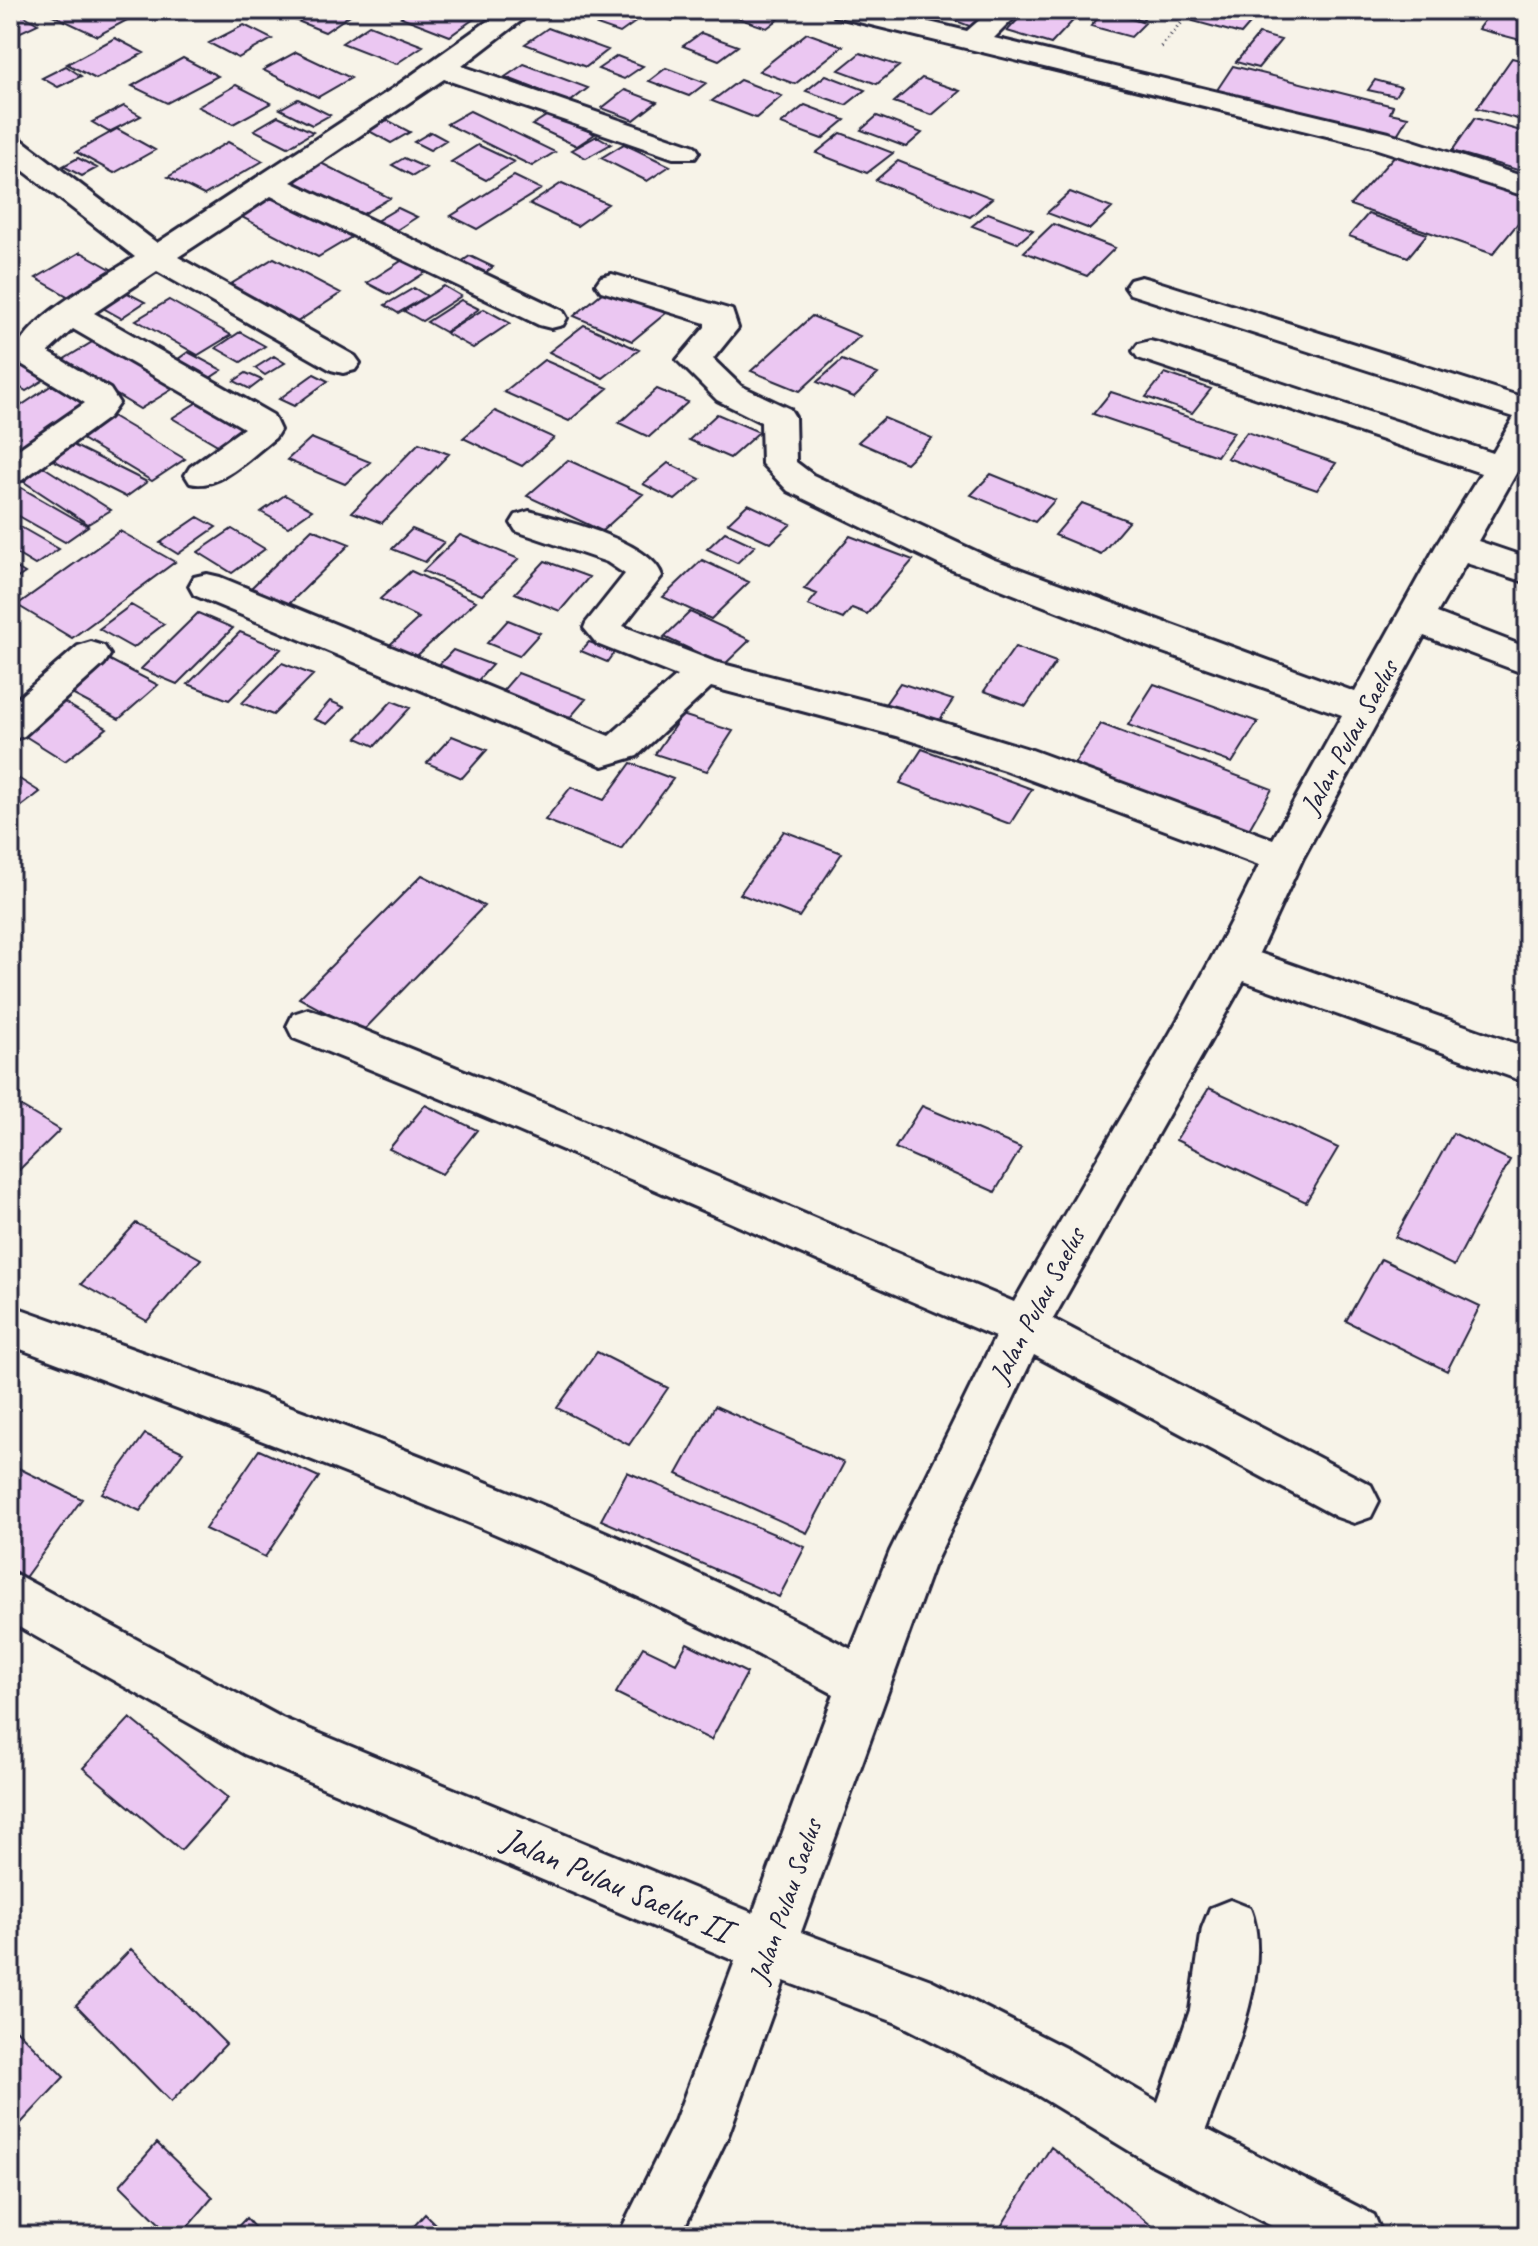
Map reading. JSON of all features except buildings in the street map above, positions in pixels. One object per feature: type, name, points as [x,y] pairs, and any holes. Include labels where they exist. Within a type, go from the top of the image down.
[{"type":"street","points":[[10,472],[97,410],[102,403],[98,396],[30,355],[37,340],[521,10]]},
{"type":"street","points":[[844,10],[1378,139],[1528,188]]},
{"type":"street","points":[[972,42],[1008,10]]},
{"type":"street","points":[[440,68],[684,152]]},
{"type":"street","points":[[11,146],[156,258],[343,363]]},
{"type":"street","points":[[269,183],[551,318]]},
{"type":"street","points":[[612,284],[720,317],[722,328],[696,354],[694,360],[726,386],[729,393],[778,417],[777,458],[781,467],[806,485],[825,491],[884,527],[1018,583],[1190,650],[1364,709]]},
{"type":"street","points":[[1141,287],[1528,410]]},
{"type":"street","points":[[71,314],[261,423],[263,430],[202,475]]},
{"type":"street","points":[[1150,351],[1504,469]]},
{"type":"street","name":"Jalan Pulau Saelus","points":[[648,2236],[699,2136],[770,1948],[810,1826],[908,1567],[956,1462],[1025,1328],[1130,1137],[1234,961],[1283,858],[1364,709],[1454,546],[1504,469],[1528,422]]},
{"type":"street","points":[[529,523],[633,559],[644,576],[608,615],[603,628],[610,635],[704,672],[902,724],[1018,760],[1283,858]]},
{"type":"street","points":[[1454,546],[1528,571]]},
{"type":"street","points":[[207,586],[603,752],[623,746],[704,672]]},
{"type":"street","points":[[1416,619],[1528,662]]},
{"type":"street","points":[[10,726],[91,655]]},
{"type":"street","points":[[1234,961],[1528,1066]]},
{"type":"street","points":[[308,1026],[449,1082],[596,1148],[1025,1328],[1106,1367],[1354,1501]]},
{"type":"street","points":[[10,1325],[403,1471],[623,1563],[746,1620],[864,1683]]},
{"type":"street","name":"Jalan Pulau Saelus II","points":[[10,1595],[263,1736],[770,1948],[911,2000],[1049,2070],[1172,2143],[1353,2236]]},
{"type":"street","points":[[1172,2143],[1215,2020],[1230,1964],[1230,1928]]}]
